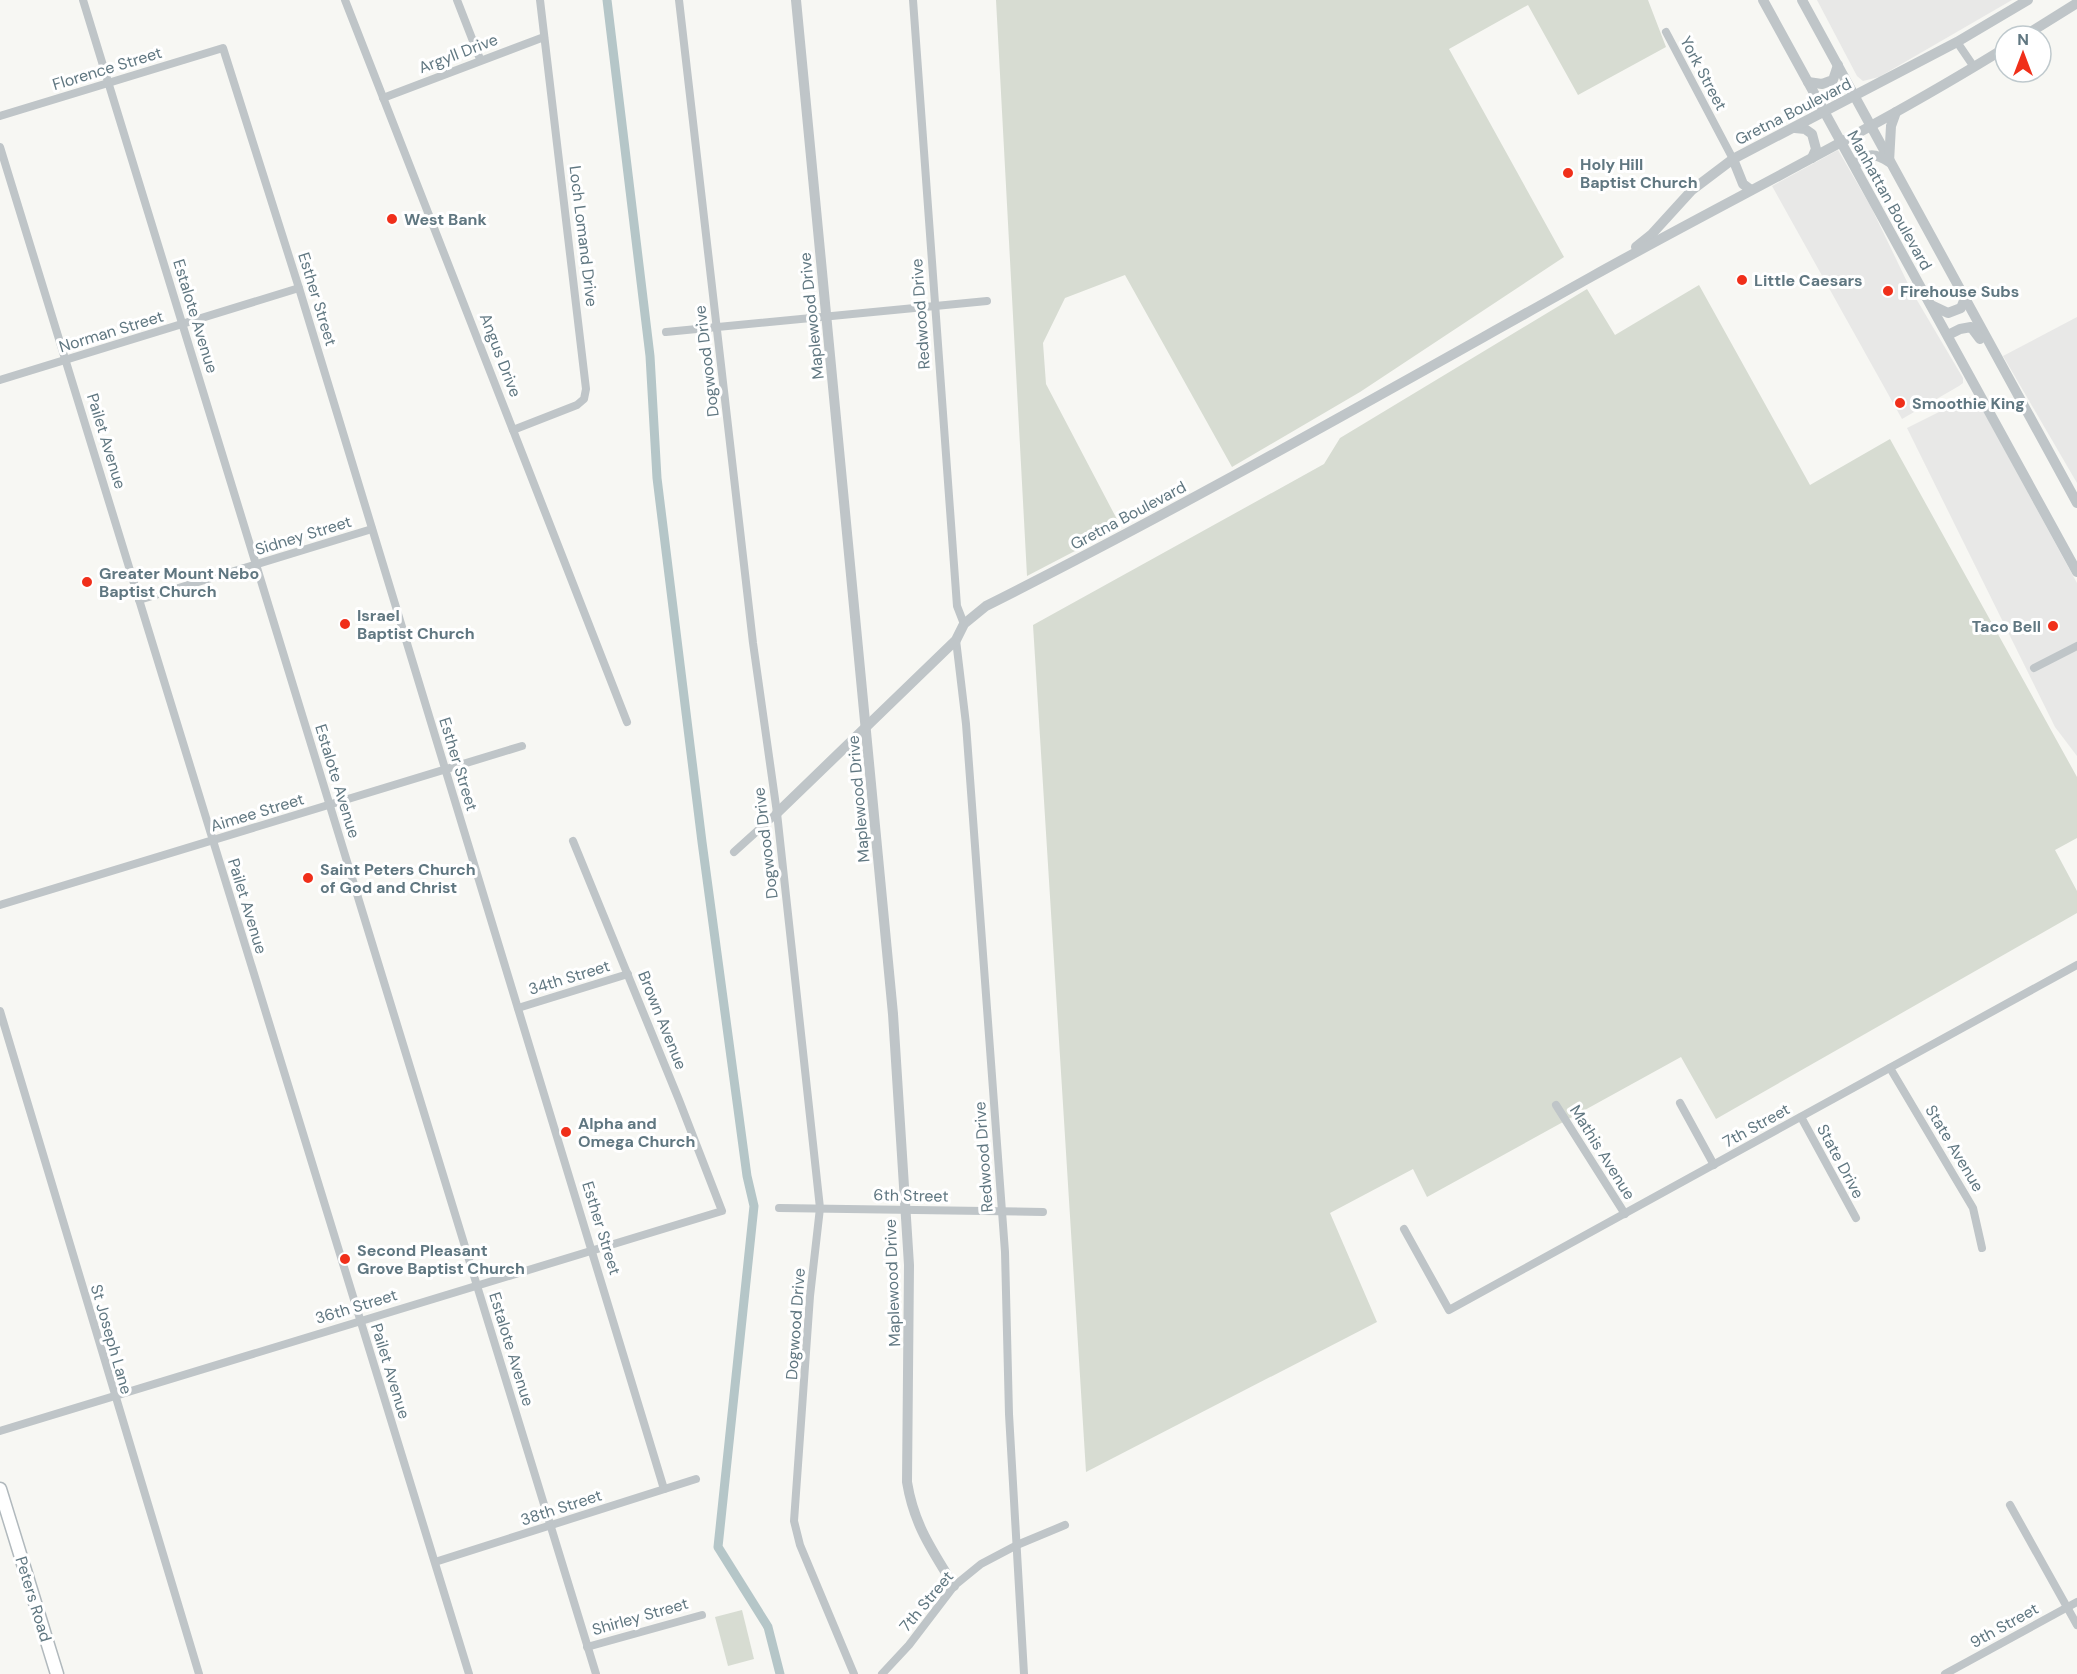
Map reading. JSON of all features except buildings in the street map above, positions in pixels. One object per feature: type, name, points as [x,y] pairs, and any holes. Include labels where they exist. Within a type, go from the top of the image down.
[{"type":"main road","name":"Peters Road","points":[[0,1489],[57,1674]]},
{"type":"street","name":"Estalote Avenue","points":[[83,0],[596,1674]]},
{"type":"street","name":"Angus Drive","points":[[345,0],[627,722]]},
{"type":"street","points":[[457,0],[480,59]]},
{"type":"street","name":"Loch Lomand Drive","points":[[513,430],[577,405],[584,399],[586,389],[540,0]]},
{"type":"street","name":"Dogwood Drive","points":[[679,0],[753,643],[777,813],[820,1208],[810,1296],[794,1521],[800,1545],[854,1674]]},
{"type":"street","name":"Maplewood Drive","points":[[796,0],[893,1014],[909,1264],[907,1482],[911,1509],[920,1530],[954,1587]]},
{"type":"street","name":"Redwood Drive","points":[[913,0],[957,606],[963,624]]},
{"type":"street","name":"Manhattan Boulevard","points":[[1763,0],[2077,572]]},
{"type":"street","name":"Manhattan Boulevard","points":[[1802,0],[2077,502]]},
{"type":"street","name":"Gretna Boulevard","points":[[1593,276],[1651,235],[1692,190],[1733,159],[1957,42],[2028,0]]},
{"type":"street","points":[[2043,24],[2077,3]]},
{"type":"street","name":"York Street","points":[[1666,32],[1733,159]]},
{"type":"street","name":"Argyll Drive","points":[[383,98],[480,59],[544,37]]},
{"type":"street","points":[[1957,42],[1974,67]]},
{"type":"street","name":"Florence Street","points":[[0,116],[223,48]]},
{"type":"street","name":"Esther Street","points":[[223,48],[300,288],[664,1489]]},
{"type":"street","name":"Gretna Boulevard","points":[[734,852],[867,728],[956,640],[963,624],[986,606],[1316,432],[1593,276],[1871,126],[1993,55]]},
{"type":"street","points":[[1808,82],[1822,84],[1833,80],[1838,65]]},
{"type":"street","points":[[1889,162],[1891,126],[1896,112]]},
{"type":"street","points":[[1795,128],[1805,129],[1812,134],[1816,149],[1812,158]]},
{"type":"street","name":"Pailet Avenue","points":[[0,147],[469,1674]]},
{"type":"street","points":[[1855,166],[1863,156],[1871,155],[1879,155],[1889,162]]},
{"type":"street","points":[[1733,159],[1743,184],[1751,190]]},
{"type":"street","name":"Norman Street","points":[[0,380],[300,288]]},
{"type":"street","points":[[1931,305],[1948,313],[1961,308],[1965,298]]},
{"type":"street","points":[[666,332],[987,301]]},
{"type":"street","points":[[1948,335],[1971,327],[1991,360],[2000,363]]},
{"type":"street","name":"Sidney Street","points":[[139,600],[372,529]]},
{"type":"street","name":"Redwood Drive","points":[[956,640],[966,724],[1002,1211],[1009,1414],[1024,1674]]},
{"type":"street","points":[[2034,668],[2077,646]]},
{"type":"street","name":"Aimee Street","points":[[0,905],[522,746]]},
{"type":"street","name":"Brown Avenue","points":[[573,841],[722,1211]]},
{"type":"street","name":"7th Street","points":[[1404,1229],[1449,1310],[2077,965]]},
{"type":"street","name":"34th Street","points":[[518,1008],[628,974]]},
{"type":"street","name":"St Joseph Lane","points":[[0,1011],[113,1395],[199,1674]]},
{"type":"street","name":"State Avenue","points":[[1890,1068],[1973,1208],[1982,1248]]},
{"type":"street","points":[[1680,1103],[1714,1165]]},
{"type":"street","name":"Mathis Avenue","points":[[1556,1105],[1625,1214]]},
{"type":"street","name":"State Drive","points":[[1801,1117],[1856,1218]]},
{"type":"street","name":"6th Street","points":[[779,1208],[1043,1212]]},
{"type":"street","name":"36th Street","points":[[0,1431],[722,1211]]},
{"type":"street","name":"38th Street","points":[[435,1562],[696,1479]]},
{"type":"street","points":[[2010,1505],[2077,1625]]},
{"type":"street","name":"7th Street","points":[[882,1674],[909,1645],[954,1587],[981,1564],[1017,1545],[1065,1525]]},
{"type":"street","name":"9th Street","points":[[1945,1674],[2077,1602]]},
{"type":"street","name":"Shirley Street","points":[[587,1647],[702,1614]]},
{"type":"shaded area","points":[[996,0],[1648,0],[1666,47],[1578,95],[1528,5],[1449,49],[1564,257],[1360,392],[1232,467],[1125,275],[1065,298],[1043,343],[1046,384],[1121,527],[1027,576]]},
{"type":"shaded area","points":[[1817,0],[2012,0],[1879,77],[1863,81],[1857,76]]},
{"type":"shaded area","points":[[1838,150],[1871,207],[1911,290],[1963,378],[1963,383],[1959,386],[1902,419],[1772,186]]},
{"type":"shaded area","points":[[1699,285],[1810,485],[1890,439],[2077,777],[2077,838],[2055,850],[2077,891],[2077,913],[1716,1119],[1681,1057],[1427,1197],[1413,1169],[1330,1213],[1377,1322],[1086,1472],[1033,625],[1324,464],[1340,438],[1587,289],[1615,335]]},
{"type":"shaded area","points":[[2077,317],[2077,483],[2003,356]]},
{"type":"shaded area","points":[[1969,397],[1978,401],[2077,583],[2077,756],[2055,727],[1907,428]]},
{"type":"shaded area","points":[[742,1610],[754,1659],[728,1666],[715,1617]]},
{"type":"waterway","points":[[607,0],[650,356],[657,478],[702,842],[747,1176],[754,1206],[718,1547],[768,1627],[780,1674]]},
{"type":"place","name":"Holy Hill Baptist Church","points":[[1568,173]]},
{"type":"place","name":"West Bank","points":[[392,219]]},
{"type":"place","name":"Little Caesars","points":[[1742,280]]},
{"type":"place","name":"Firehouse Subs","points":[[1888,291]]},
{"type":"place","name":"Smoothie King","points":[[1900,403]]},
{"type":"place","name":"Greater Mount Nebo Baptist Church","points":[[87,582]]},
{"type":"place","name":"Israel Baptist Church","points":[[345,624]]},
{"type":"place","name":"Taco Bell","points":[[2053,626]]},
{"type":"place","name":"Saint Peters Church of God and Christ","points":[[308,878]]},
{"type":"place","name":"Alpha and Omega Church","points":[[566,1132]]},
{"type":"place","name":"Second Pleasant Grove Baptist Church","points":[[345,1259]]}]
